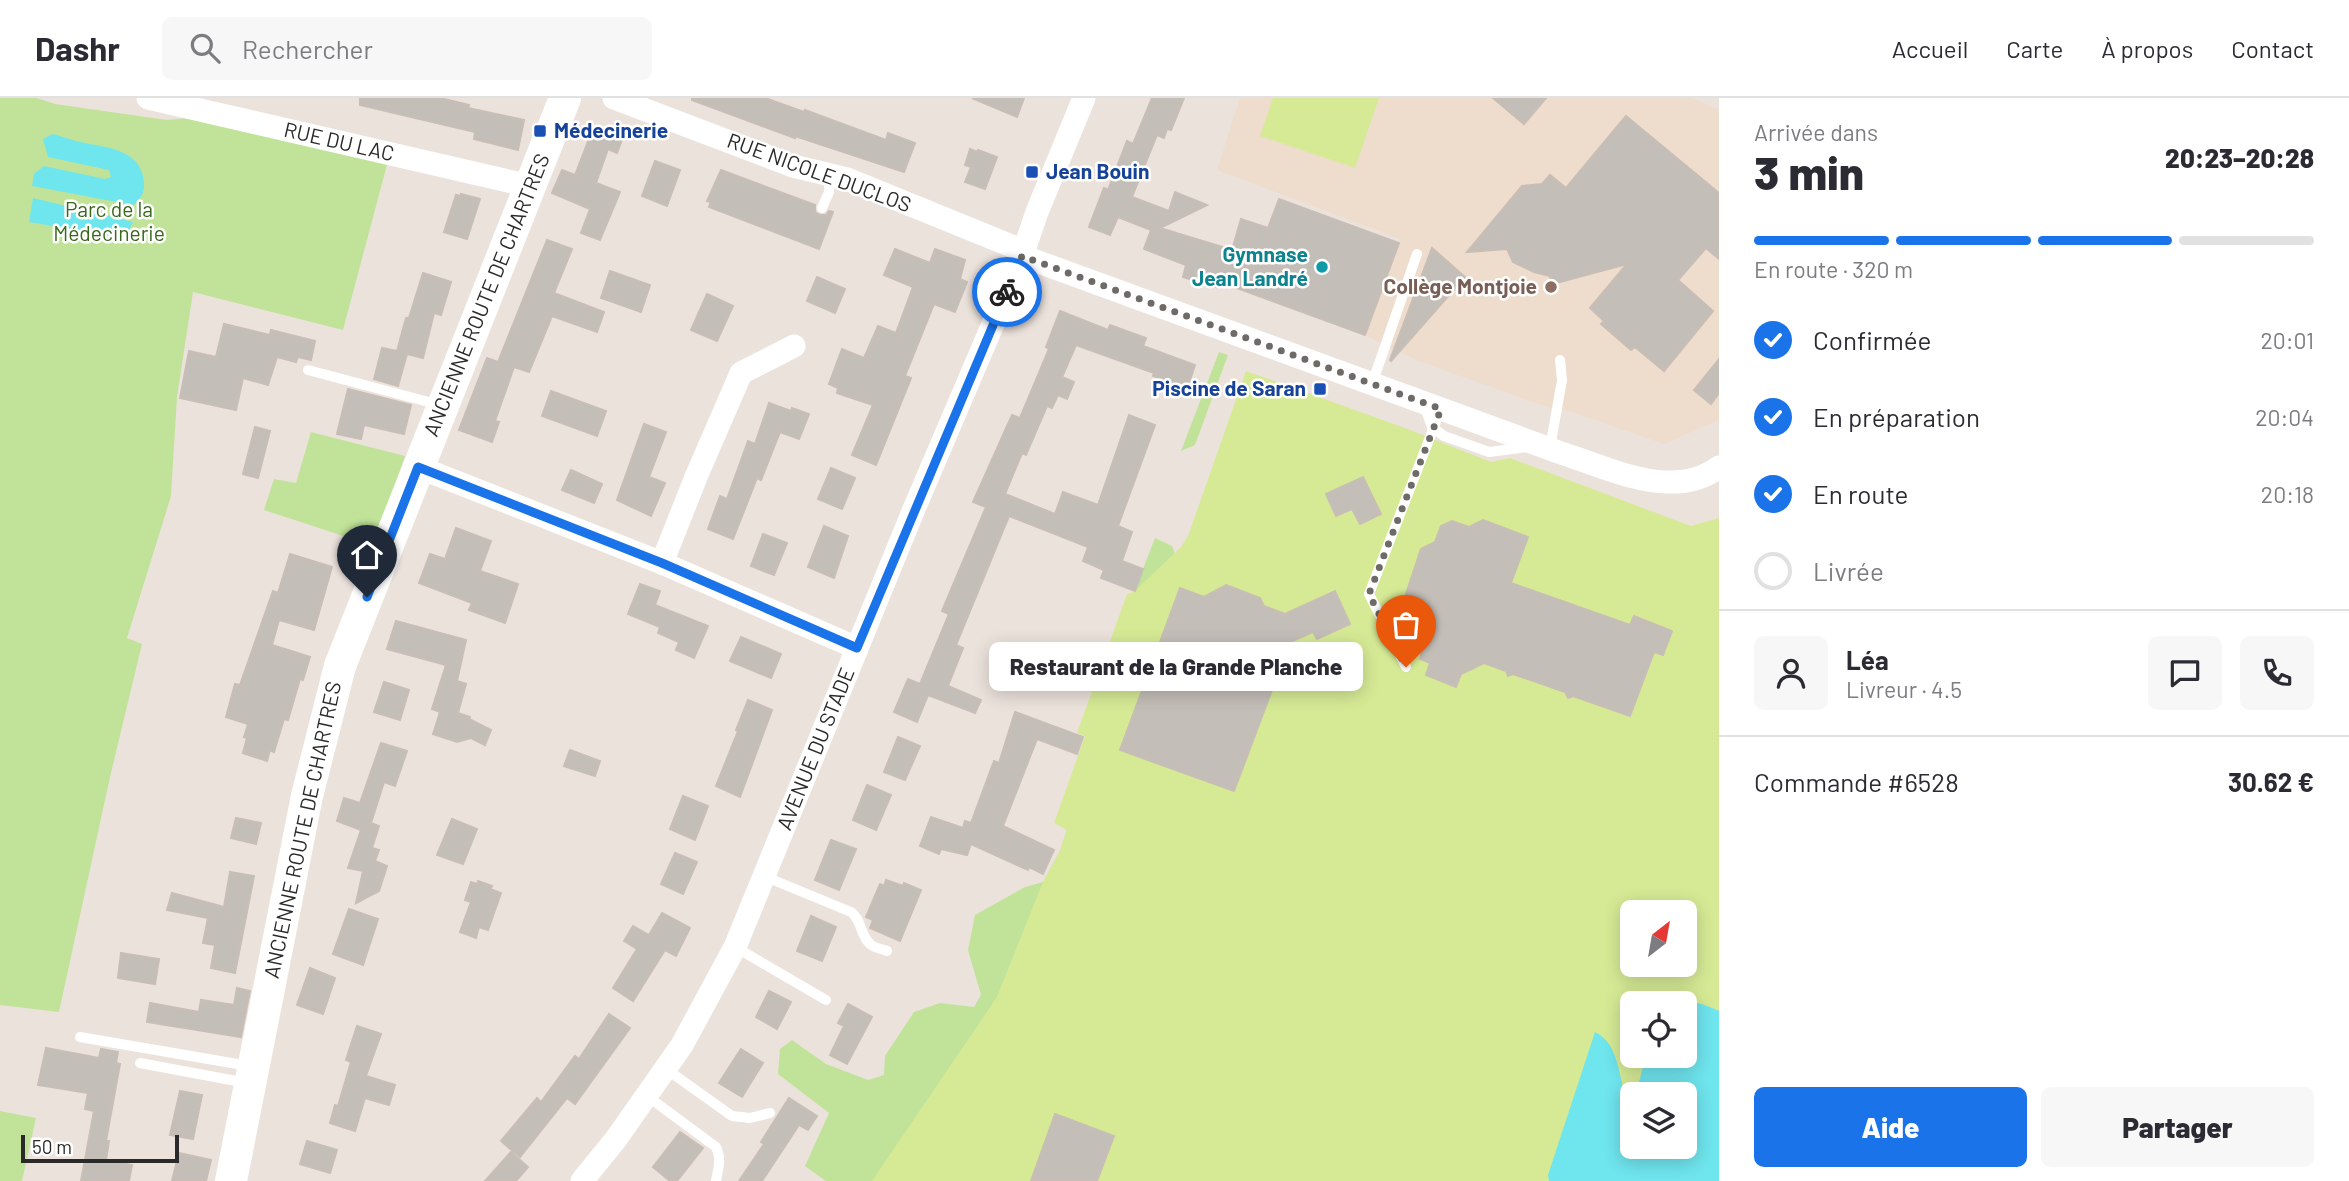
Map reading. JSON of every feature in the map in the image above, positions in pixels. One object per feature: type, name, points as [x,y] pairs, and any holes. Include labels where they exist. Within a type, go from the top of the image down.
[{"type":"main road","name":"ANCIENNE ROUTE DE CHARTRES","points":[[231,1181],[307,796],[340,666],[565,98]]},
{"type":"street","name":"RUE DU LAC","points":[[148,98],[530,186]]},
{"type":"street","name":"RUE NICOLE DUCLOS","points":[[614,98],[793,166],[847,179],[1023,254],[1372,384],[1433,414],[1546,446],[1632,477],[1681,483],[1717,472]]},
{"type":"street","name":"AVENUE DU STADE","points":[[582,1181],[666,1069],[695,1023],[735,947],[1023,254],[1037,212],[1084,98]]},
{"type":"street","points":[[662,563],[741,373],[794,346]]},
{"type":"street","points":[[418,467],[662,563],[857,648]]},
{"type":"lane","points":[[822,208],[829,192],[830,175]]},
{"type":"lane","points":[[1372,384],[1417,254]]},
{"type":"lane","points":[[1546,446],[1562,380],[1560,360]]},
{"type":"lane","points":[[308,370],[443,405]]},
{"type":"lane","points":[[1406,667],[1369,594],[1433,414]]},
{"type":"lane","points":[[766,877],[851,912],[857,916],[867,941],[887,951]]},
{"type":"lane","points":[[735,947],[827,1000]]},
{"type":"lane","points":[[80,1037],[251,1075]]},
{"type":"lane","points":[[140,1063],[251,1075]]},
{"type":"lane","points":[[666,1069],[732,1116],[750,1118],[770,1113]]},
{"type":"lane","points":[[647,1096],[716,1147],[720,1162],[716,1181]]},
{"type":"shaded area","name":"Collège Montjoie","points":[[1240,98],[1692,98],[1719,110],[1719,420],[1664,444],[1569,411],[1547,407],[1416,360],[1365,335],[1400,239],[1217,170]]},
{"type":"green space","name":"Parc de la Médecinerie","points":[[0,98],[37,98],[55,104],[167,120],[188,118],[388,161],[343,330],[193,292],[177,397],[171,496],[127,638],[142,644],[59,1012],[0,1005]]},
{"type":"green space","points":[[1273,98],[1379,98],[1355,168],[1260,136]]},
{"type":"green space","points":[[1219,352],[1228,355],[1195,445],[1181,451]]},
{"type":"green space","points":[[1246,371],[1491,462],[1510,458],[1691,526],[1719,518],[1719,1181],[872,1181],[997,997],[1067,830],[1054,823],[1085,736],[1077,733],[1127,594],[1134,592],[1181,547],[1188,536]]},
{"type":"green space","points":[[311,432],[405,456],[374,546],[264,510],[274,479],[296,483]]},
{"type":"green space","points":[[1155,538],[1172,546],[1184,579],[1134,592]]},
{"type":"green space","points":[[1067,829],[1013,1181],[826,1181],[805,1166],[829,1113],[778,1074],[780,1049],[792,1040],[826,1064],[868,1080],[884,1075],[885,1056],[914,1012],[940,1003],[974,1007],[981,995],[968,950],[975,915],[1025,887],[1043,882],[1060,851]]},
{"type":"green space","points":[[0,1111],[36,1118],[22,1181],[0,1181]]},
{"type":"water","points":[[53,134],[113,149],[130,157],[142,171],[144,185],[140,198],[133,205],[32,186],[34,174],[44,166],[105,179],[111,177],[109,170],[48,157],[43,139]]},
{"type":"water","points":[[33,198],[133,222],[127,234],[116,237],[29,222]]},
{"type":"water","points":[[1697,1002],[1719,1011],[1719,1181],[1549,1181],[1548,1175],[1595,1032],[1612,1050],[1622,1082],[1620,1159],[1697,1159],[1697,1082],[1639,1082],[1643,1068],[1697,1068]]},
{"type":"building","points":[[360,98],[440,98],[469,105],[468,108],[524,120],[518,150],[474,139],[475,132],[360,105]]},
{"type":"building","points":[[692,98],[765,98],[886,140],[888,133],[915,143],[904,172],[795,138]]},
{"type":"building","points":[[972,98],[1024,98],[1017,117]]},
{"type":"building","points":[[1152,98],[1184,98],[1171,130],[1167,129],[1164,138],[1157,135],[1132,197],[1169,211],[1175,192],[1207,205],[1160,228],[1232,250],[1241,219],[1268,228],[1279,199],[1399,243],[1365,335],[1218,281],[1216,287],[1183,277],[1186,265],[1144,249],[1151,230],[1118,217],[1110,235],[1089,227],[1104,188],[1108,190],[1127,141],[1133,144]]},
{"type":"building","points":[[1493,98],[1546,98],[1524,124]]},
{"type":"building","points":[[1626,116],[1719,193],[1719,259],[1706,248],[1678,280],[1713,311],[1664,371],[1635,347],[1631,350],[1601,324],[1604,321],[1590,308],[1627,264],[1551,282],[1550,276],[1513,262],[1507,249],[1467,252],[1522,186],[1542,184],[1550,175],[1566,188]]},
{"type":"building","points":[[594,126],[623,137],[617,153],[608,149],[596,183],[620,192],[600,240],[581,233],[590,209],[552,193],[562,170],[575,175]]},
{"type":"building","points":[[970,149],[997,157],[985,189],[965,182],[971,167],[965,165]]},
{"type":"building","points":[[655,161],[680,170],[667,206],[642,196]]},
{"type":"building","points":[[721,170],[815,205],[815,212],[820,215],[833,212],[819,249],[709,207],[711,202],[707,201]]},
{"type":"building","points":[[456,195],[480,199],[467,239],[444,232]]},
{"type":"building","points":[[547,240],[572,249],[554,293],[604,312],[597,332],[552,316],[529,372],[514,367],[495,421],[499,422],[492,442],[459,430],[487,358],[498,362]]},
{"type":"building","points":[[1432,248],[1465,277],[1391,361],[1390,360]]},
{"type":"building","points":[[895,249],[930,263],[935,249],[965,260],[960,279],[967,282],[955,312],[934,304],[905,376],[911,378],[876,465],[852,455],[873,405],[837,393],[838,388],[829,384],[842,349],[864,358],[878,326],[896,333],[913,287],[884,275]]},
{"type":"building","points":[[610,271],[650,285],[641,312],[601,298]]},
{"type":"building","points":[[423,273],[451,282],[441,315],[434,313],[423,358],[407,354],[398,386],[374,379],[382,348],[397,351]]},
{"type":"building","points":[[817,277],[845,289],[835,313],[807,301]]},
{"type":"building","points":[[707,294],[733,306],[717,341],[691,330]]},
{"type":"building","points":[[1060,311],[1108,330],[1110,325],[1146,338],[1143,346],[1195,365],[1187,389],[1153,376],[1154,373],[1076,345],[1062,377],[1074,382],[1067,399],[1058,395],[1052,408],[1047,406],[1026,455],[1022,453],[1005,494],[1055,514],[1063,492],[1098,505],[1129,415],[1155,425],[1118,526],[1132,532],[1122,561],[1143,569],[1135,591],[1101,578],[1104,570],[1083,561],[1088,547],[1009,516],[956,645],[963,648],[948,686],[981,700],[975,713],[928,695],[917,722],[894,712],[908,679],[920,684],[949,614],[942,611],[986,507],[973,502],[1012,415],[1020,418],[1049,349],[1046,347]]},
{"type":"building","points":[[224,324],[270,335],[271,330],[315,341],[311,360],[298,357],[296,362],[277,357],[268,385],[243,378],[236,410],[180,398],[189,351],[216,357]]},
{"type":"building","points":[[1719,359],[1719,393],[1711,404],[1694,390]]},
{"type":"building","points":[[348,389],[411,405],[404,434],[364,425],[361,439],[337,434]]},
{"type":"building","points":[[551,391],[606,411],[597,436],[542,416]]},
{"type":"building","points":[[769,403],[809,414],[799,439],[780,432],[761,480],[757,478],[733,539],[708,529],[720,496],[727,499],[748,441],[755,444]]},
{"type":"building","points":[[644,424],[666,432],[649,477],[665,483],[651,516],[617,500]]},
{"type":"building","points":[[255,427],[270,431],[258,478],[243,474]]},
{"type":"building","points":[[831,468],[855,478],[842,509],[818,499]]},
{"type":"building","points":[[571,470],[602,484],[594,503],[562,490]]},
{"type":"building","points":[[1363,477],[1381,514],[1360,524],[1352,509],[1336,516],[1326,494]]},
{"type":"building","points":[[1483,520],[1528,537],[1511,583],[1630,625],[1634,616],[1672,631],[1663,655],[1654,652],[1630,716],[1573,696],[1568,698],[1565,692],[1513,674],[1508,676],[1506,671],[1484,663],[1461,674],[1456,687],[1426,675],[1430,663],[1420,659],[1423,649],[1417,648],[1421,636],[1416,634],[1428,602],[1406,594],[1421,549],[1435,542],[1441,526],[1452,521],[1469,527]]},
{"type":"building","points":[[824,526],[848,536],[834,578],[808,567]]},
{"type":"building","points":[[456,528],[491,541],[480,571],[518,584],[505,623],[469,610],[472,603],[419,583],[430,554],[445,559]]},
{"type":"building","points":[[763,534],[787,543],[774,575],[751,566]]},
{"type":"building","points":[[290,554],[332,567],[314,630],[279,620],[272,645],[310,657],[303,680],[300,679],[288,720],[284,719],[274,752],[270,750],[267,761],[243,753],[248,724],[226,717],[235,684],[240,685],[273,591],[278,593]]},
{"type":"building","points":[[640,584],[660,591],[655,605],[708,626],[694,658],[676,650],[679,642],[658,633],[660,627],[628,614]]},
{"type":"building","points":[[1226,585],[1260,598],[1264,606],[1285,614],[1335,591],[1350,624],[1317,639],[1313,632],[1290,642],[1234,791],[1120,750],[1180,588],[1204,597]]},
{"type":"building","points":[[396,621],[466,640],[457,681],[466,684],[458,713],[491,730],[485,745],[471,738],[457,742],[433,734],[440,712],[432,709],[446,665],[387,649]]},
{"type":"building","points":[[741,637],[781,654],[771,678],[730,661]]},
{"type":"building","points":[[1027,644],[1050,653],[1042,675],[1018,665]]},
{"type":"building","points":[[384,682],[409,690],[400,720],[374,712]]},
{"type":"building","points":[[748,700],[772,710],[740,797],[716,786]]},
{"type":"building","points":[[1015,712],[1083,737],[1077,754],[1037,739],[1003,826],[1054,850],[1043,874],[971,844],[967,855],[941,849],[939,854],[920,846],[931,817],[963,828],[965,821],[971,823],[994,761],[999,763]]},
{"type":"building","points":[[898,737],[920,746],[905,780],[884,772]]},
{"type":"building","points":[[381,743],[407,751],[395,786],[384,782],[371,823],[379,826],[372,848],[379,850],[375,861],[387,866],[379,891],[356,903],[363,871],[348,868],[361,830],[337,821],[344,798],[360,803]]},
{"type":"building","points":[[570,750],[600,761],[595,776],[564,766]]},
{"type":"building","points":[[867,785],[891,795],[876,830],[853,820]]},
{"type":"building","points":[[683,796],[708,806],[695,840],[670,829]]},
{"type":"building","points":[[236,818],[261,823],[256,844],[231,838]]},
{"type":"building","points":[[452,819],[477,829],[463,864],[437,855]]},
{"type":"building","points":[[831,840],[856,849],[839,890],[815,880]]},
{"type":"building","points":[[675,853],[697,862],[683,894],[661,884]]},
{"type":"building","points":[[230,872],[254,876],[235,973],[211,968],[215,945],[203,943],[208,918],[167,910],[172,893],[224,907]]},
{"type":"building","points":[[886,880],[921,890],[900,941],[870,928],[873,920],[866,917],[880,884],[884,886]]},
{"type":"building","points":[[478,881],[501,893],[488,930],[479,927],[476,938],[460,932],[471,902],[465,900],[471,882],[477,884]]},
{"type":"building","points":[[349,909],[378,919],[363,965],[333,954]]},
{"type":"building","points":[[662,913],[690,928],[676,956],[665,950],[633,1001],[613,988],[637,949],[624,941],[633,926],[649,935]]},
{"type":"building","points":[[811,916],[836,927],[822,961],[797,951]]},
{"type":"building","points":[[121,953],[159,959],[155,984],[118,978]]},
{"type":"building","points":[[310,968],[335,978],[323,1014],[297,1005]]},
{"type":"building","points":[[237,988],[250,991],[241,1037],[147,1022],[150,1003],[199,1012],[201,1000],[234,1005]]},
{"type":"building","points":[[769,991],[791,1002],[777,1029],[756,1017]]},
{"type":"building","points":[[848,1004],[872,1017],[847,1064],[830,1055],[844,1026],[838,1023]]},
{"type":"building","points":[[609,1014],[630,1028],[575,1104],[567,1098],[520,1157],[501,1141],[537,1098],[541,1102],[575,1056],[579,1059]]},
{"type":"building","points":[[357,1026],[381,1034],[366,1076],[395,1085],[389,1105],[365,1098],[355,1131],[330,1123],[351,1062],[346,1060]]},
{"type":"building","points":[[46,1048],[99,1058],[101,1049],[118,1052],[116,1063],[120,1064],[106,1141],[109,1141],[106,1160],[132,1165],[129,1181],[81,1181],[94,1111],[85,1109],[88,1093],[38,1085]]},
{"type":"building","points":[[741,1049],[763,1063],[742,1097],[719,1083]]},
{"type":"building","points":[[180,1091],[202,1095],[193,1139],[170,1135]]},
{"type":"building","points":[[789,1098],[817,1116],[808,1130],[799,1125],[762,1181],[739,1181],[764,1144],[761,1142]]},
{"type":"building","points":[[1055,1114],[1114,1136],[1097,1181],[1031,1181]]},
{"type":"building","points":[[680,1132],[703,1148],[677,1181],[670,1181],[653,1167]]},
{"type":"building","points":[[307,1141],[337,1150],[330,1173],[300,1164]]},
{"type":"building","points":[[511,1152],[528,1167],[516,1181],[485,1181]]},
{"type":"building","points":[[179,1153],[211,1160],[206,1181],[172,1181]]},
{"type":"way so far","points":[[1007,292],[1022,256],[1441,409],[1369,594],[1406,667]]},
{"type":"place","name":"Médecinerie","points":[[540,131]]},
{"type":"place","name":"Jean Bouin","points":[[1032,172]]},
{"type":"place","name":"Gymnase Jean Landré","points":[[1322,267]]},
{"type":"place","name":"Collège Montjoie","points":[[1551,287]]},
{"type":"place","name":"Piscine de Saran","points":[[1320,389]]},
{"type":"place","name":"Restaurant de la Grande Planche","points":[[1406,667]]},
{"type":"route","points":[[367,597],[418,467],[662,563],[857,648],[1007,292]]}]
